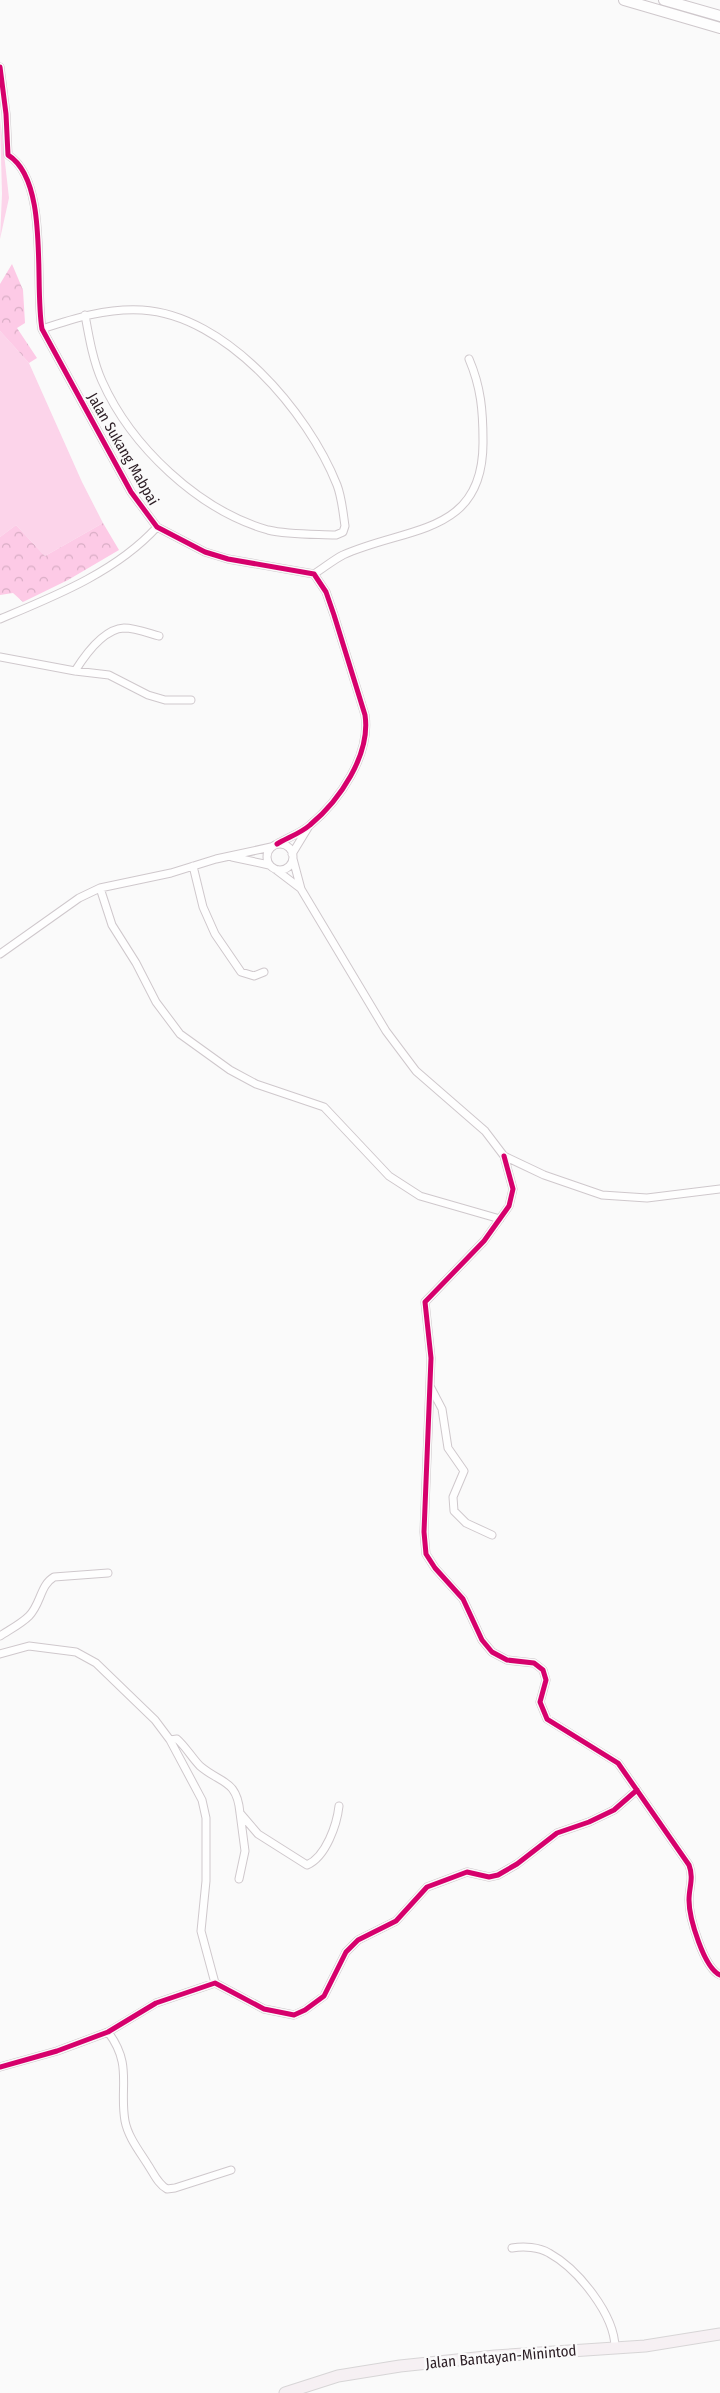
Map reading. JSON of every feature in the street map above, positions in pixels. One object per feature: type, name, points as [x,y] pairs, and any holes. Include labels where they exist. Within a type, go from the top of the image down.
[{"type":"main road","name":"Jalan Bantayan-Minintod","points":[[285,2393],[338,2376],[400,2366],[495,2356],[615,2348],[720,2334]]},
{"type":"street","points":[[624,0],[720,28]]},
{"type":"street","points":[[664,0],[720,16]]},
{"type":"street","name":"Jalan Sukang Mabpai","points":[[0,67],[6,114],[8,155],[20,165],[32,194],[39,253],[38,308],[42,329],[130,492],[157,527],[205,552],[228,559],[314,574]]},
{"type":"street","points":[[42,329],[85,315],[120,309],[144,310],[183,318],[231,347],[254,365],[301,417],[319,445],[338,488],[346,526],[343,532],[336,535],[268,530],[229,514],[194,494],[145,446],[117,409],[101,380],[85,315]]},
{"type":"street","points":[[230,856],[281,870],[288,868],[309,826],[344,787],[356,763],[367,726],[360,697],[326,592],[314,574],[342,556],[436,525],[462,504],[475,489],[481,474],[483,423],[478,380],[469,359]]},
{"type":"street","points":[[0,618],[44,600],[112,564],[142,543],[157,527]]},
{"type":"street","points":[[75,671],[95,645],[111,631],[123,628],[159,636]]},
{"type":"street","points":[[0,657],[75,671],[109,675],[148,695],[165,700],[191,700]]},
{"type":"street","points":[[300,889],[272,867],[266,855],[274,846],[309,826]]},
{"type":"street","points":[[0,954],[79,898],[100,888],[171,873],[274,846],[287,846],[293,857],[300,889],[386,1030],[416,1071],[485,1131],[504,1156],[513,1195],[500,1219],[484,1241],[425,1302],[431,1358],[424,1532],[426,1554],[435,1568],[463,1599],[482,1640],[492,1652],[507,1660],[534,1663],[543,1670],[546,1680],[540,1702],[547,1719],[618,1763],[638,1790],[648,1808],[689,1865],[692,1875],[689,1901],[692,1918],[706,1960],[714,1972],[720,1975]]},
{"type":"street","points":[[193,866],[203,908],[215,934],[225,949],[241,972],[254,976],[264,972]]},
{"type":"street","points":[[100,888],[112,925],[136,963],[156,1002],[180,1034],[230,1070],[256,1084],[324,1107],[389,1176],[420,1196],[500,1219]]},
{"type":"street","points":[[504,1156],[544,1175],[602,1195],[647,1198],[720,1190]]},
{"type":"street","points":[[430,1386],[442,1409],[448,1448],[464,1471],[453,1498],[454,1511],[466,1523],[492,1535]]},
{"type":"street","points":[[0,1636],[30,1616],[40,1600],[45,1584],[50,1579],[54,1577],[108,1573]]},
{"type":"street","points":[[0,1654],[29,1646],[76,1652],[96,1663],[155,1720],[170,1740],[202,1800],[206,1818],[206,1882],[201,1930],[215,1984]]},
{"type":"street","points":[[170,1740],[177,1739],[199,1765],[232,1787],[239,1804],[245,1851],[239,1879]]},
{"type":"street","points":[[0,2067],[57,2051],[108,2032],[156,2003],[215,1984],[264,2009],[294,2014],[305,2010],[324,1996],[346,1952],[358,1940],[396,1921],[427,1887],[467,1872],[489,1877],[498,1875],[517,1864],[557,1834],[614,1810],[638,1790]]},
{"type":"street","points":[[240,1813],[258,1834],[308,1865],[313,1862],[325,1847],[338,1818],[339,1806]]},
{"type":"street","points":[[108,2032],[121,2056],[125,2078],[125,2121],[132,2139],[159,2183],[167,2189],[175,2188],[231,2170]]},
{"type":"street","points":[[512,2248],[529,2247],[548,2252],[570,2267],[607,2316],[612,2326],[615,2348]]},
{"type":"shaded area","points":[[0,118],[9,198],[0,239],[2,194]]},
{"type":"shaded area","points":[[0,331],[29,363],[82,482],[103,523],[45,556],[16,525],[0,537]]},
{"type":"green space","points":[[12,264],[23,290],[25,323],[17,328],[37,358],[29,363],[0,331],[0,284]]},
{"type":"green space","points":[[103,523],[119,550],[68,580],[23,602],[13,593],[0,595],[0,537],[16,525],[45,556]]},
{"type":"cycle path","points":[[0,67],[6,114],[8,155],[21,168],[30,187],[35,210],[38,235],[42,329],[131,492],[157,527],[205,552],[228,559],[314,574],[326,592],[365,715],[366,730],[363,746],[351,776],[332,803],[306,828],[277,844]]},
{"type":"cycle path","points":[[504,1156],[513,1189],[509,1206],[484,1241],[425,1302],[431,1358],[424,1532],[426,1554],[435,1568],[463,1599],[482,1640],[492,1652],[507,1660],[534,1663],[543,1670],[546,1680],[540,1702],[547,1719],[618,1763],[689,1865],[691,1878],[689,1900],[695,1930],[708,1963],[720,1975]]},
{"type":"cycle path","points":[[0,2067],[57,2051],[108,2032],[156,2003],[215,1983],[264,2009],[294,2015],[305,2010],[324,1996],[346,1952],[358,1940],[396,1921],[427,1887],[467,1872],[489,1877],[498,1875],[517,1864],[557,1833],[589,1822],[614,1810],[637,1790]]}]
